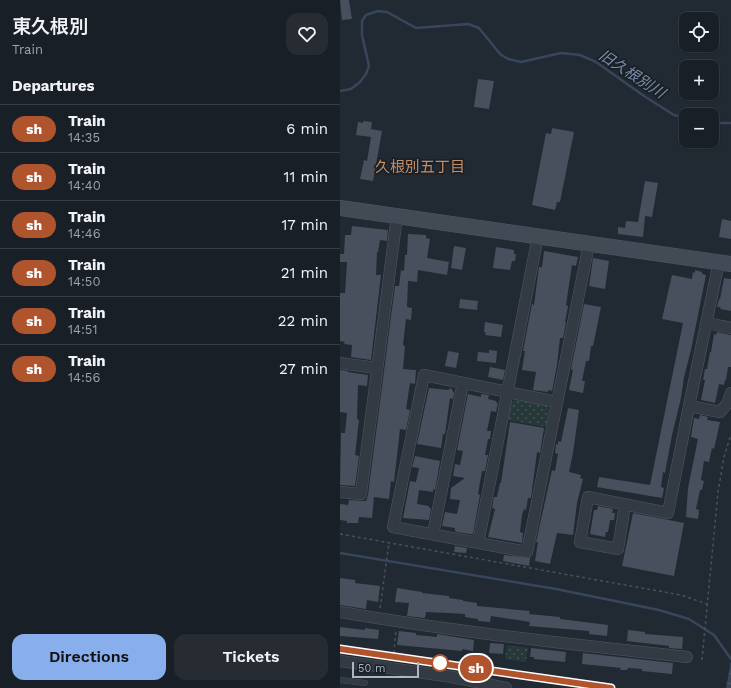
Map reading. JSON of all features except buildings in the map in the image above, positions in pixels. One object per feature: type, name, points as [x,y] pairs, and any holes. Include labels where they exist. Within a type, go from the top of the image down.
[{"type":"street","points":[[340,209],[725,263],[707,322],[668,513],[588,496],[580,542],[618,549],[625,504]]},
{"type":"street","points":[[340,492],[361,494],[376,368],[397,216]]},
{"type":"street","points":[[478,543],[538,236]]},
{"type":"street","points":[[557,402],[424,375],[393,527],[527,552],[590,244]]},
{"type":"street","points":[[707,322],[731,328]]},
{"type":"street","points":[[340,363],[376,368]]},
{"type":"street","points":[[434,534],[463,383]]},
{"type":"street","points":[[689,406],[720,412],[727,404],[731,393]]},
{"type":"street","points":[[340,612],[398,622],[687,658]]},
{"type":"street","points":[[340,662],[452,677],[506,688]]},
{"type":"lane","points":[[340,680],[365,683]]},
{"type":"path","points":[[702,660],[706,604],[718,492],[724,457],[731,434]]},
{"type":"path","points":[[340,534],[681,595],[706,604]]},
{"type":"path","points":[[379,619],[388,542]]},
{"type":"path","points":[[394,651],[398,622]]},
{"type":"shaded area","points":[[516,399],[547,405],[549,411],[546,427],[507,420],[510,403]]},
{"type":"shaded area","points":[[507,645],[528,648],[526,662],[505,659]]},
{"type":"water","points":[[731,661],[731,688],[726,688]]},
{"type":"waterway","name":"旧久根別川","points":[[340,91],[351,89],[360,82],[366,74],[369,66],[362,35],[362,21],[366,15],[378,11],[387,12],[416,28],[468,24],[479,28],[500,54],[508,59],[521,62],[561,53],[580,55],[596,62],[644,96],[674,115],[679,116]]},
{"type":"waterway","name":"旧久根別川","points":[[719,123],[731,123]]},
{"type":"waterway","points":[[340,553],[556,589],[659,610],[689,619],[714,635],[731,659]]},
{"type":"railway","points":[[340,649],[611,688]]},
{"type":"train","name":"sh","points":[[340,649],[611,688]]},
{"type":"district","name":"久根別五丁目","points":[[420,167]]}]
